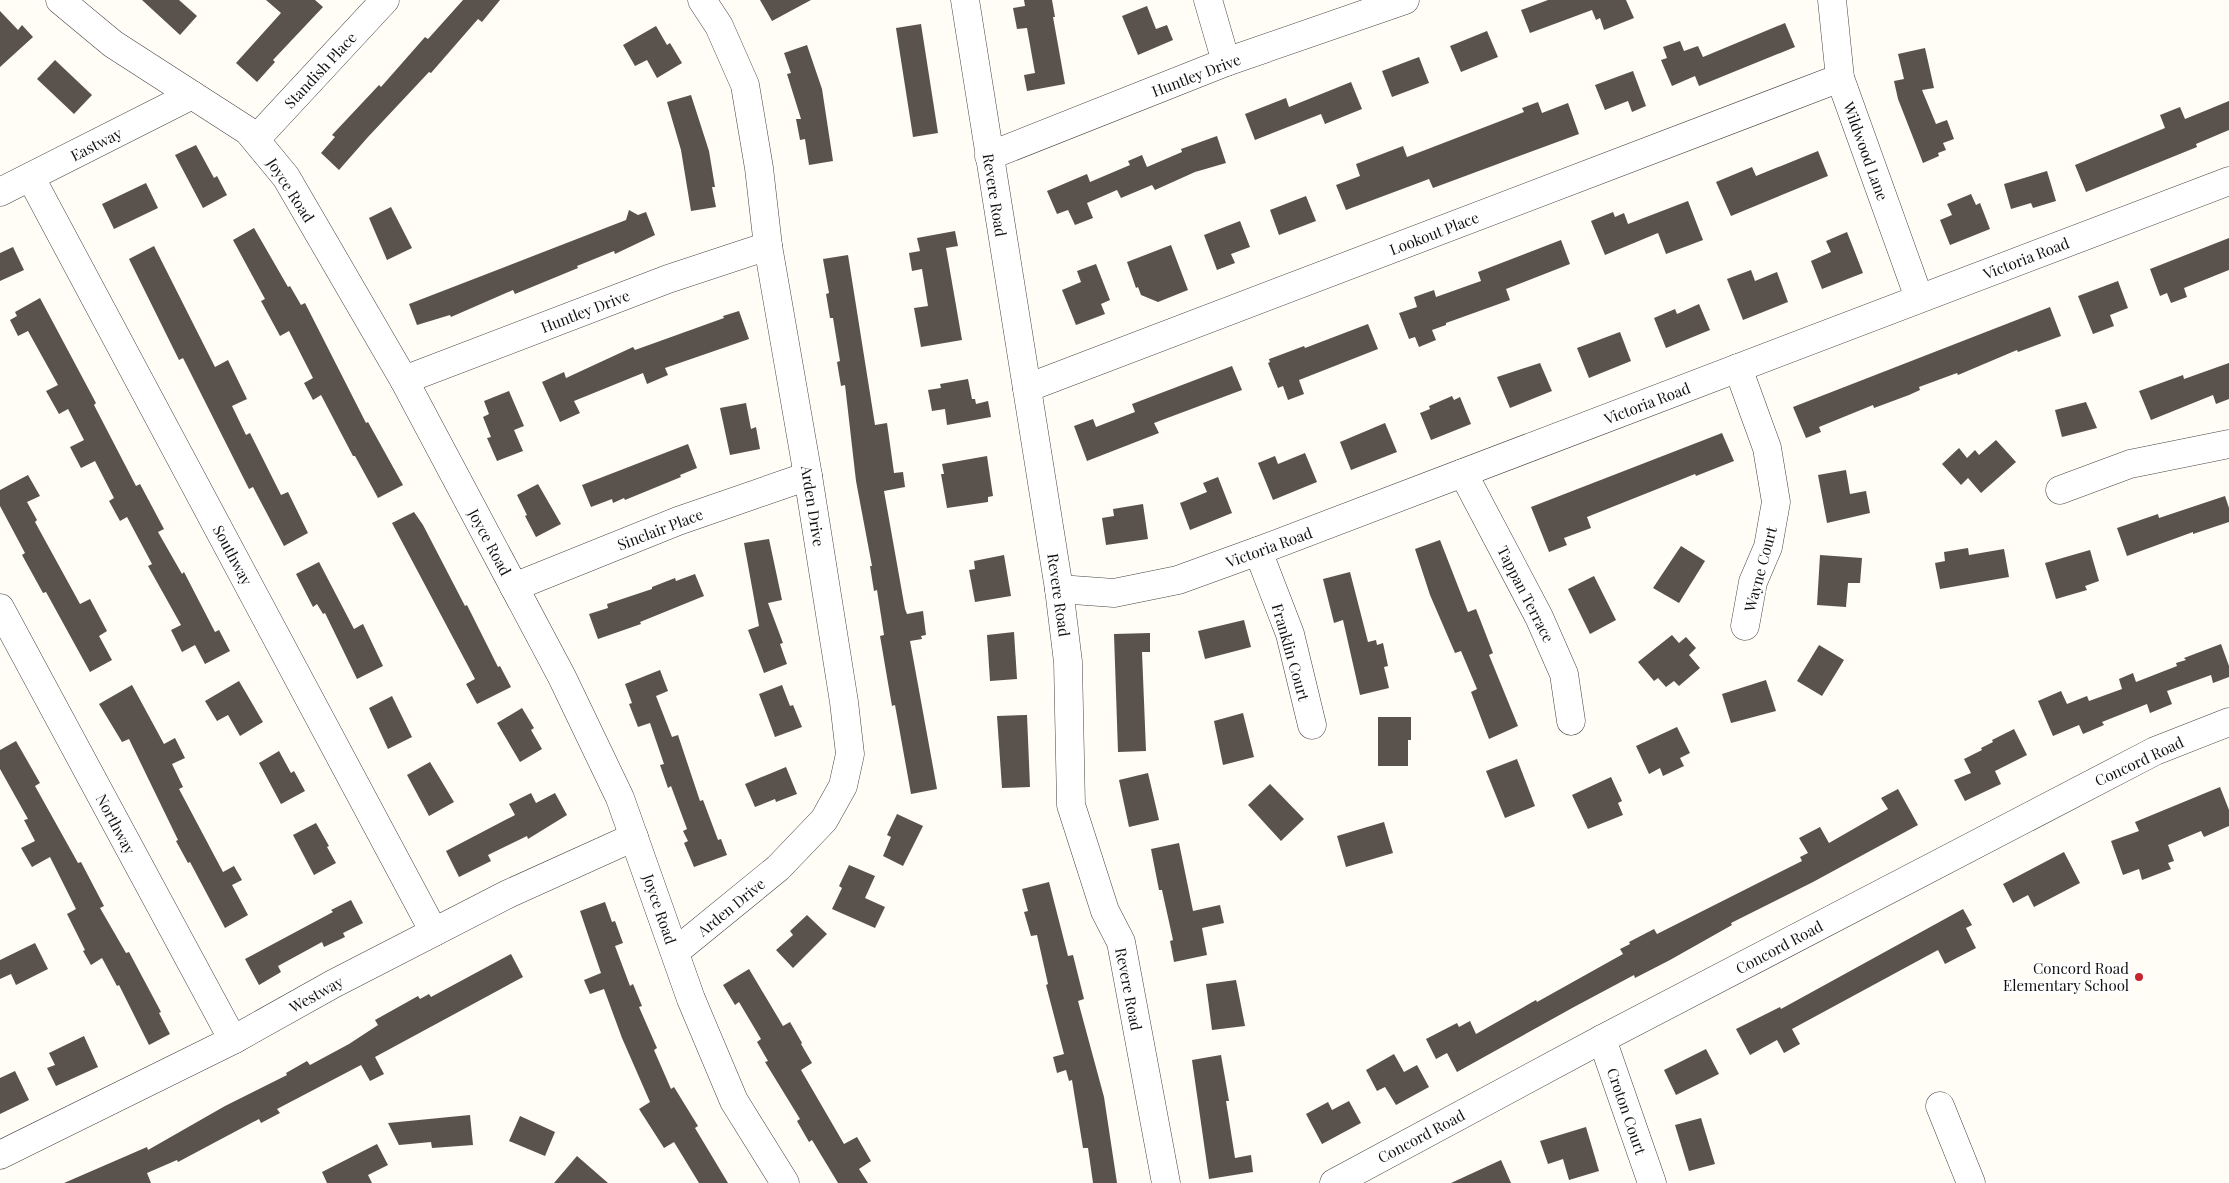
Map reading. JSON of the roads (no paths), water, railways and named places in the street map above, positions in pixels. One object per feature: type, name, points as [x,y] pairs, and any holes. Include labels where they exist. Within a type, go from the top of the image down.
[{"type":"street","name":"Standish Place","points":[[256,139],[384,0]]},
{"type":"street","name":"Arden Drive","points":[[675,952],[778,868],[824,820],[843,786],[850,754],[844,702],[808,476],[768,246],[759,168],[745,85],[719,26],[702,0]]},
{"type":"street","name":"Revere Road","points":[[965,0],[1059,589],[1068,662],[1071,805],[1105,911],[1121,942],[1166,1183]]},
{"type":"street","points":[[1208,0],[1226,62]]},
{"type":"street","name":"Huntley Drive","points":[[989,156],[1226,62],[1405,0]]},
{"type":"street","name":"Wildwood Lane","points":[[1832,0],[1840,78],[1919,298]]},
{"type":"street","name":"Joyce Road","points":[[71,3],[113,44],[248,130],[286,177],[404,380],[562,677],[620,798],[691,999],[734,1101],[785,1183]]},
{"type":"street","name":"Lookout Place","points":[[1027,388],[1840,78]]},
{"type":"street","name":"Eastway","points":[[0,192],[192,95]]},
{"type":"street","name":"Southway","points":[[31,178],[434,932]]},
{"type":"street","name":"Victoria Road","points":[[1059,589],[1114,593],[1178,580],[2229,181]]},
{"type":"street","name":"Huntley Drive","points":[[404,380],[668,279],[768,246]]},
{"type":"street","name":"Wayne Court","points":[[1738,368],[1767,448],[1776,502],[1768,547],[1753,582],[1745,626]]},
{"type":"street","points":[[2060,490],[2130,464],[2229,444]]},
{"type":"street","name":"Tappan Terrace","points":[[1463,473],[1543,625],[1564,674],[1571,721]]},
{"type":"street","name":"Sinclair Place","points":[[514,587],[678,521],[808,476]]},
{"type":"street","name":"Franklin Court","points":[[1258,551],[1290,634],[1312,725]]},
{"type":"street","name":"Northway","points":[[0,608],[233,1040]]},
{"type":"street","name":"Concord Road","points":[[1334,1183],[1602,1039],[2155,751],[2229,722]]},
{"type":"street","name":"Westway","points":[[0,1155],[233,1040],[333,984],[508,894],[634,837]]},
{"type":"street","name":"Croton Court","points":[[1602,1039],[1652,1183]]},
{"type":"street","points":[[1940,1106],[1971,1183]]},
{"type":"place","name":"Concord Road Elementary School","points":[[2139,977]]}]
